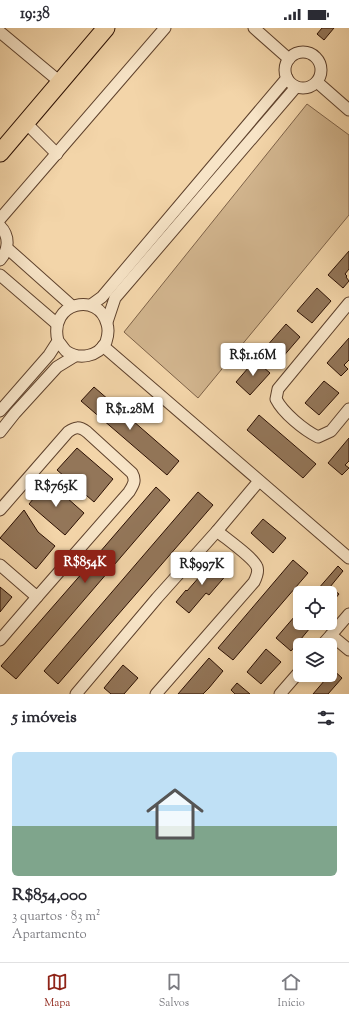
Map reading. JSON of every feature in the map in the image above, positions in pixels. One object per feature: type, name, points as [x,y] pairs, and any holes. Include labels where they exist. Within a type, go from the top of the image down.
[{"type":"main road","points":[[0,153],[106,28]]},
{"type":"street","points":[[0,219],[165,28]]},
{"type":"street","points":[[254,28],[288,59]]},
{"type":"street","points":[[0,32],[60,82]]},
{"type":"street","points":[[306,52],[315,56],[321,68],[321,73],[317,82],[304,88],[296,87],[287,78],[285,68],[288,59],[296,53],[306,52]]},
{"type":"street","points":[[91,306],[102,297],[287,78]]},
{"type":"street","points":[[317,82],[349,110]]},
{"type":"street","points":[[107,322],[98,309],[81,304],[72,306],[62,313],[57,324],[56,332],[58,341],[65,350],[76,356],[86,356],[95,353],[103,346],[108,335],[107,322],[115,298],[296,87]]},
{"type":"street","points":[[26,124],[57,154]]},
{"type":"street","points":[[0,226],[4,230],[7,239],[7,248],[5,254],[0,260]]},
{"type":"street","points":[[7,248],[72,306]]},
{"type":"street","points":[[0,275],[57,324]]},
{"type":"street","points":[[349,303],[278,389],[276,399],[280,407],[310,433],[318,437],[331,431],[349,409]]},
{"type":"street","points":[[0,411],[49,355],[58,341]]},
{"type":"street","points":[[103,346],[349,558]]},
{"type":"street","points":[[0,432],[15,412],[57,367],[76,356]]},
{"type":"street","points":[[0,510],[68,432],[75,427],[81,428],[87,432],[132,473],[135,479],[134,485],[130,492],[37,596],[0,640]]},
{"type":"street","points":[[76,694],[259,481]]},
{"type":"street","points":[[156,694],[254,582],[256,577],[257,566],[217,531]]},
{"type":"street","points":[[0,565],[37,596]]},
{"type":"street","points":[[328,638],[349,614]]},
{"type":"street","points":[[331,635],[349,650]]},
{"type":"street","points":[[280,694],[293,679]]},
{"type":"shaded area","points":[[307,104],[349,135],[349,215],[198,398],[124,332]]},
{"type":"building","points":[[322,28],[334,28],[324,40],[317,34]]},
{"type":"building","points":[[349,251],[349,269],[345,274],[349,281],[343,288],[328,275]]},
{"type":"building","points":[[317,288],[331,301],[312,323],[297,311]]},
{"type":"building","points":[[286,324],[300,337],[281,359],[266,347]]},
{"type":"building","points":[[349,338],[349,360],[344,365],[348,369],[341,376],[327,363]]},
{"type":"building","points":[[255,360],[270,373],[250,395],[236,382]]},
{"type":"building","points":[[324,381],[339,393],[319,415],[305,403]]},
{"type":"building","points":[[94,387],[179,461],[167,475],[81,401]]},
{"type":"building","points":[[259,415],[316,464],[303,478],[247,430]]},
{"type":"building","points":[[349,438],[349,461],[345,465],[349,468],[342,475],[328,463]]},
{"type":"building","points":[[77,448],[113,479],[94,502],[57,470]]},
{"type":"building","points":[[48,481],[84,513],[65,535],[29,504]]},
{"type":"building","points":[[156,487],[170,500],[16,679],[1,666],[84,571],[88,574],[97,564],[93,560]]},
{"type":"building","points":[[198,492],[213,505],[58,684],[44,671]]},
{"type":"building","points":[[24,510],[38,532],[55,546],[36,569],[0,538]]},
{"type":"building","points":[[263,519],[286,538],[273,553],[251,533]]},
{"type":"building","points":[[214,560],[228,573],[209,595],[206,593],[189,613],[176,602]]},
{"type":"building","points":[[293,560],[308,573],[297,586],[293,586],[293,590],[233,660],[218,648]]},
{"type":"building","points":[[338,566],[343,571],[331,586],[321,586]]},
{"type":"building","points":[[0,587],[12,597],[0,612]]},
{"type":"building","points":[[293,618],[293,630],[308,630],[302,638],[293,638],[293,649],[291,651],[276,638]]},
{"type":"building","points":[[266,649],[281,662],[261,684],[247,672]]},
{"type":"building","points":[[209,658],[223,671],[209,688],[203,694],[178,694]]},
{"type":"building","points":[[123,665],[138,678],[124,694],[111,694],[104,688]]},
{"type":"building","points":[[337,673],[342,678],[328,694],[313,694],[323,682],[337,682]]},
{"type":"building","points":[[237,683],[250,694],[235,694],[231,690]]}]
